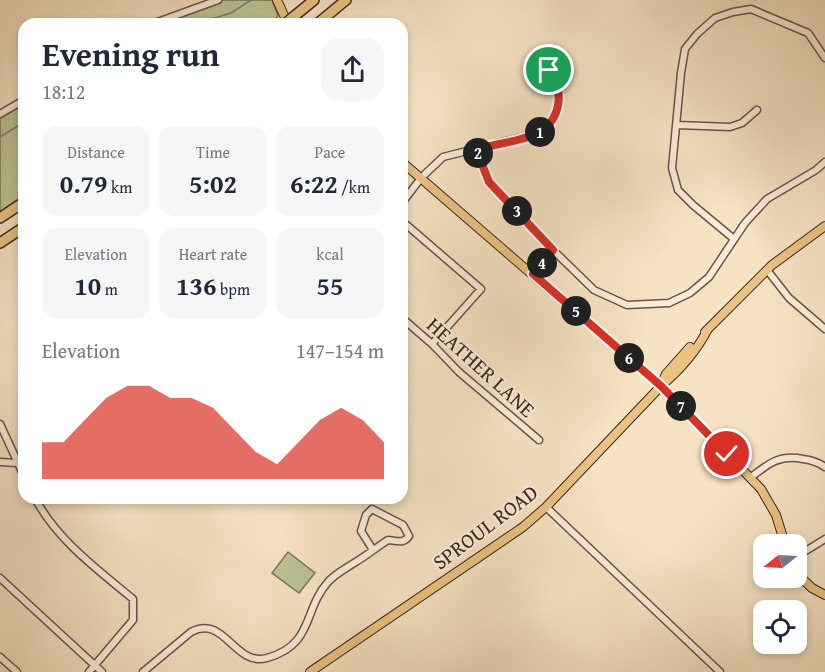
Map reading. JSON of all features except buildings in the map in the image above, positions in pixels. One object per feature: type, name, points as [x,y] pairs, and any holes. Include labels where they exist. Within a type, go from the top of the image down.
[{"type":"highway","points":[[293,18],[314,0]]},
{"type":"highway","points":[[324,18],[346,0]]},
{"type":"highway","points":[[0,218],[18,206]]},
{"type":"highway","points":[[0,243],[18,231]]},
{"type":"main road","points":[[277,0],[286,18]]},
{"type":"main road","points":[[408,167],[661,386],[750,478],[770,502],[781,534]]},
{"type":"main road","name":"SPROUL ROAD","points":[[310,672],[523,527],[546,507],[661,386],[666,374],[700,336],[767,270],[825,226]]},
{"type":"main road","points":[[807,583],[825,595]]},
{"type":"street","points":[[168,18],[218,0]]},
{"type":"street","points":[[734,239],[678,190],[672,168],[685,49],[697,34],[715,18],[752,9],[808,33],[825,58]]},
{"type":"street","points":[[408,195],[421,178],[443,157],[538,133],[547,126],[560,100],[557,80],[549,70]]},
{"type":"street","points":[[0,114],[18,104]]},
{"type":"street","points":[[677,125],[730,127],[742,123],[757,110]]},
{"type":"street","points":[[476,149],[489,182],[594,290],[627,305],[646,306],[669,303],[690,293],[709,277],[734,239],[767,199],[816,170],[825,162]]},
{"type":"street","points":[[408,226],[481,289],[432,344]]},
{"type":"street","points":[[533,274],[553,250]]},
{"type":"street","points":[[767,270],[789,298],[825,329]]},
{"type":"street","name":"HEATHER LANE","points":[[408,323],[459,372],[539,440]]},
{"type":"street","points":[[0,424],[17,463],[0,462]]},
{"type":"street","points":[[750,478],[771,463],[787,456],[815,461],[825,467]]},
{"type":"street","points":[[38,504],[44,515],[80,553],[133,599],[133,620],[88,672]]},
{"type":"street","points":[[546,507],[720,672]]},
{"type":"street","points":[[142,672],[199,628],[218,631],[240,652],[251,658],[260,660],[278,654],[301,636],[320,591],[334,575],[373,550],[388,540],[402,542],[409,536],[403,525],[372,509],[366,515],[362,531],[373,550]]},
{"type":"street","points":[[807,550],[825,539]]},
{"type":"street","points":[[0,578],[102,672]]},
{"type":"street","points":[[0,657],[17,672]]},
{"type":"green space","points":[[223,0],[272,0],[278,16],[276,18],[170,18]]},
{"type":"green space","points":[[18,104],[18,199],[0,212],[0,114]]},
{"type":"green space","points":[[288,552],[315,573],[299,593],[272,573]]},
{"type":"waterway","points":[[215,18],[231,13],[251,0]]},
{"type":"waterway","points":[[0,137],[18,126]]},
{"type":"route","points":[[549,70],[557,80],[560,100],[547,126],[538,133],[476,149],[489,182],[553,250],[533,274],[661,386],[727,454]]}]
